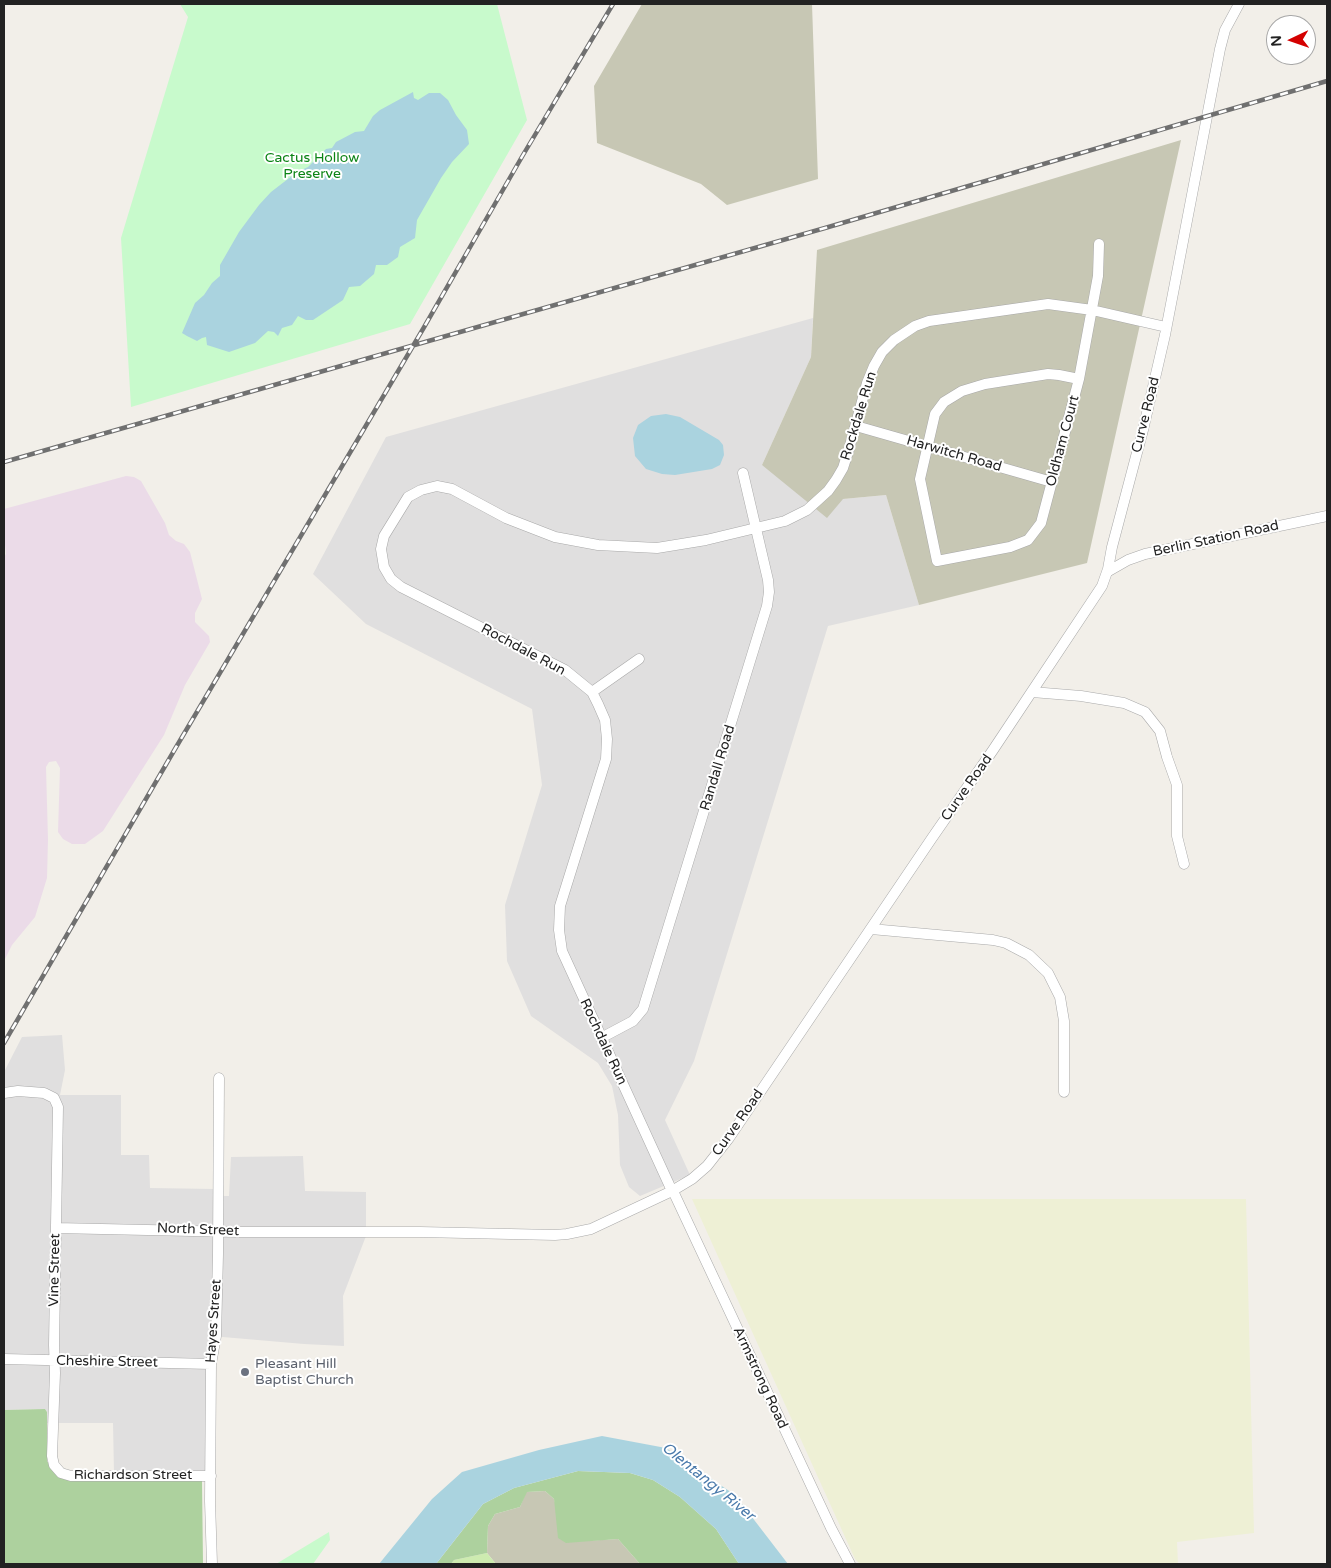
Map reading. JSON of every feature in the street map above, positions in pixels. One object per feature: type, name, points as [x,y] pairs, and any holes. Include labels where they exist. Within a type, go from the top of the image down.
[{"type":"street","name":"Curve Road","points":[[340,1232],[555,1235],[580,1232],[604,1224],[673,1191],[697,1175],[716,1156],[1102,586],[1166,327],[1220,49],[1225,30],[1238,4]]},
{"type":"street","name":"Oldham Court","points":[[927,446],[920,479],[937,561],[1010,547],[1028,540],[1041,523],[1079,379],[1098,276],[1099,244]]},
{"type":"street","name":"Rockdale Run","points":[[706,540],[791,519],[807,510],[828,491],[843,468],[867,383],[874,366],[882,352],[894,340],[915,326],[929,321],[1048,304],[1092,310],[1166,327]]},
{"type":"street","points":[[927,446],[935,414],[944,402],[962,391],[985,384],[1048,374],[1079,379]]},
{"type":"street","name":"Harwitch Road","points":[[856,426],[1052,482]]},
{"type":"street","name":"Randall Road","points":[[601,1038],[633,1021],[643,1009],[767,606],[768,580],[743,473]]},
{"type":"street","name":"Rochdale Run","points":[[673,1191],[562,951],[559,930],[560,906],[606,759],[607,739],[605,720],[592,692],[565,670],[401,587],[391,579],[384,567],[381,549],[384,536],[408,497],[421,490],[437,486],[452,489],[506,518],[555,537],[598,546],[657,548],[706,540]]},
{"type":"street","name":"Berlin Station Road","points":[[1107,572],[1128,560],[1145,554],[1327,516]]},
{"type":"street","points":[[592,692],[639,659]]},
{"type":"street","points":[[1032,692],[1081,696],[1124,703],[1145,712],[1160,731],[1177,785],[1177,836],[1184,864]]},
{"type":"street","points":[[871,929],[994,940],[1012,945],[1029,955],[1048,973],[1055,984],[1061,1003],[1064,1021],[1064,1092]]},
{"type":"street","name":"Hayes Street","points":[[212,1564],[211,1364],[216,1336],[219,1078]]},
{"type":"street","name":"Vine Street","points":[[4,1093],[27,1091],[44,1093],[54,1098],[58,1107],[52,1456],[52,1461],[57,1469]]},
{"type":"street","name":"Armstrong Road","points":[[673,1191],[826,1520],[850,1564]]},
{"type":"street","name":"North Street","points":[[56,1228],[340,1232]]},
{"type":"street","name":"Cheshire Street","points":[[4,1359],[211,1364]]},
{"type":"street","name":"Richardson Street","points":[[57,1469],[65,1475],[71,1476],[211,1476]]},
{"type":"shaded area","points":[[642,4],[812,4],[818,179],[727,205],[701,184],[597,143],[594,86]]},
{"type":"shaded area","points":[[1181,140],[1087,563],[919,605],[886,495],[843,499],[827,518],[762,465],[811,357],[817,250]]},
{"type":"shaded area","points":[[813,318],[811,357],[762,465],[843,499],[886,495],[919,605],[828,626],[694,1061],[665,1120],[690,1175],[640,1196],[629,1187],[620,1165],[618,1115],[612,1086],[598,1063],[531,1016],[507,961],[505,905],[542,785],[532,709],[366,624],[313,574],[386,437]]},
{"type":"shaded area","points":[[126,476],[134,477],[141,481],[165,523],[169,535],[176,541],[184,544],[190,552],[202,599],[195,613],[195,622],[209,636],[210,642],[185,685],[164,735],[103,831],[85,844],[72,844],[63,839],[58,832],[60,768],[56,761],[49,762],[46,767],[47,878],[35,917],[12,945],[4,961],[4,557],[6,554],[4,509]]},
{"type":"shaded area","points":[[62,1035],[65,1070],[60,1095],[121,1095],[121,1155],[149,1155],[150,1188],[215,1189],[215,1196],[229,1196],[231,1157],[303,1156],[305,1191],[366,1192],[366,1236],[343,1296],[344,1346],[211,1336],[207,1372],[208,1472],[114,1473],[113,1423],[47,1423],[47,1412],[45,1409],[4,1410],[4,1072],[22,1037]]},
{"type":"shaded area","points":[[692,1199],[1246,1199],[1254,1533],[1177,1542],[1178,1564],[860,1564],[855,1559]]},
{"type":"shaded area","points":[[545,1491],[554,1499],[566,1542],[618,1539],[640,1564],[496,1564],[487,1553],[488,1526],[495,1514],[520,1507],[526,1492]]},
{"type":"green space","name":"Cactus Hollow Preserve","points":[[180,4],[497,4],[527,120],[410,324],[131,407],[121,238],[188,17]]},
{"type":"green space","points":[[45,1409],[47,1412],[47,1461],[57,1475],[63,1479],[202,1481],[203,1564],[4,1564],[4,1410]]},
{"type":"green space","points":[[578,1471],[630,1473],[653,1480],[680,1497],[716,1529],[739,1564],[640,1564],[618,1539],[566,1543],[558,1538],[554,1499],[545,1491],[527,1492],[520,1507],[495,1514],[488,1526],[487,1553],[454,1560],[451,1564],[436,1564],[483,1504],[514,1488]]},
{"type":"green space","points":[[329,1532],[330,1540],[313,1564],[276,1564]]},
{"type":"green space","points":[[487,1553],[496,1564],[451,1564],[454,1560]]},
{"type":"water","points":[[413,92],[414,98],[418,100],[429,93],[440,93],[448,100],[467,130],[469,144],[452,162],[441,178],[417,220],[415,238],[400,247],[398,257],[387,265],[376,265],[374,274],[360,286],[349,287],[343,300],[313,320],[306,320],[298,316],[292,325],[282,328],[278,336],[274,332],[268,331],[255,343],[229,352],[207,345],[206,337],[197,341],[182,333],[195,303],[220,276],[220,265],[239,232],[271,192],[297,172],[308,167],[326,149],[332,148],[336,142],[355,132],[364,131],[373,116],[380,110]]},
{"type":"water","points":[[666,414],[680,417],[719,440],[723,445],[724,455],[720,465],[712,469],[675,475],[662,474],[646,469],[635,456],[633,438],[638,425],[651,416]]},
{"type":"water","name":"Olentangy River","points":[[602,1436],[666,1448],[735,1495],[788,1564],[739,1564],[716,1529],[680,1497],[653,1480],[630,1473],[578,1471],[514,1488],[483,1504],[436,1564],[379,1564],[432,1499],[462,1472],[539,1450]]},
{"type":"railway","points":[[4,1043],[613,4]]},
{"type":"railway","points":[[4,462],[825,228],[1327,81]]},
{"type":"place","name":"Pleasant Hill Baptist Church","points":[[245,1372]]}]
